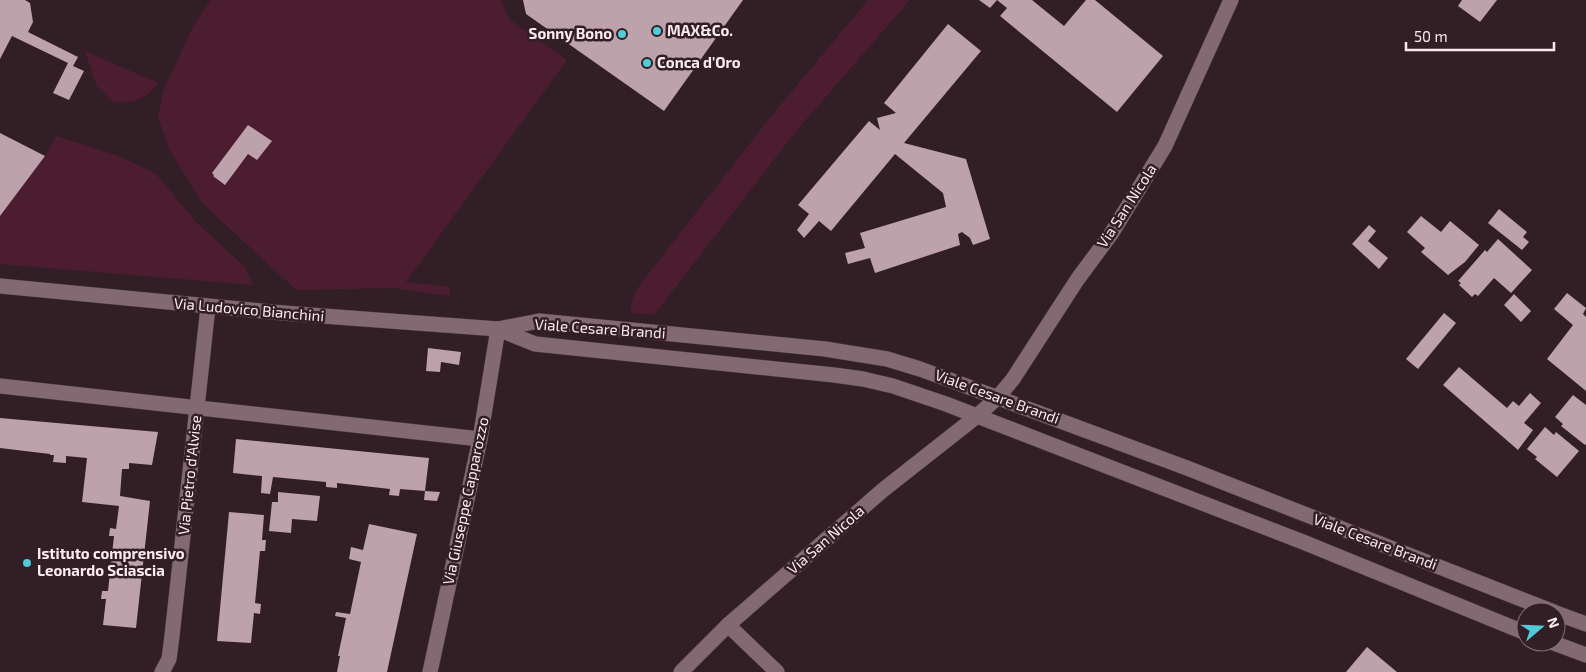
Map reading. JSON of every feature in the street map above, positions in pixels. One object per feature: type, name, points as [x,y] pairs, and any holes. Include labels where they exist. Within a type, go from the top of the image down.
[{"type":"street","name":"Via San Nicola","points":[[681,672],[728,625],[883,490],[977,416],[998,397],[1013,379],[1077,280],[1110,234],[1165,146],[1231,0]]},
{"type":"street","name":"Via Ludovico Bianchini","points":[[0,286],[208,307],[498,330]]},
{"type":"street","name":"Via Pietro d'Alvise","points":[[162,672],[169,658],[171,643],[208,307]]},
{"type":"street","name":"Viale Cesare Brandi","points":[[498,330],[539,321],[825,349],[895,362],[998,397],[1188,468],[1530,602]]},
{"type":"street","name":"Viale Cesare Brandi","points":[[498,330],[535,344],[863,379],[902,389],[977,416],[1302,542],[1516,628]]},
{"type":"street","name":"Via Giuseppe Capparozzo","points":[[430,672],[480,440],[498,330]]},
{"type":"street","points":[[0,386],[480,440]]},
{"type":"street","name":"Viale Cesare Brandi","points":[[1566,616],[1586,624]]},
{"type":"street","points":[[728,625],[777,672]]},
{"type":"street","points":[[1566,648],[1586,655]]},
{"type":"shaded area","points":[[211,0],[501,0],[510,20],[567,60],[406,282],[451,287],[449,296],[393,288],[296,290],[202,203],[169,149],[158,117],[163,91],[193,26]]},
{"type":"shaded area","points":[[868,0],[910,0],[797,130],[654,315],[631,313],[634,296],[642,282],[772,115]]},
{"type":"shaded area","points":[[85,51],[158,83],[149,93],[139,99],[114,102],[97,87]]},
{"type":"shaded area","points":[[56,136],[119,156],[156,174],[197,223],[245,267],[253,285],[0,264],[0,216],[45,156]]},
{"type":"building","points":[[0,0],[25,0],[30,3],[33,22],[28,32],[78,57],[73,66],[84,71],[69,100],[53,93],[68,63],[12,36],[0,59]]},
{"type":"building","name":"Conca d'Oro","points":[[523,0],[743,0],[664,111],[526,14]]},
{"type":"building","points":[[979,0],[997,0],[990,8]]},
{"type":"building","points":[[997,0],[1032,0],[1064,26],[1086,0],[1095,0],[1163,56],[1117,112],[1000,16],[1007,8]]},
{"type":"building","points":[[1462,0],[1497,0],[1480,22],[1458,6]]},
{"type":"building","points":[[948,24],[981,51],[904,143],[966,159],[990,239],[973,245],[970,238],[962,232],[958,234],[960,245],[875,273],[870,258],[848,264],[845,253],[865,248],[860,233],[946,207],[943,193],[895,154],[831,231],[819,221],[804,238],[797,230],[809,214],[798,205],[869,121],[880,130],[877,118],[896,113],[884,103]]},
{"type":"building","points":[[248,125],[272,141],[257,160],[248,154],[225,185],[213,176],[212,173]]},
{"type":"building","points":[[0,133],[45,156],[0,216]]},
{"type":"building","points":[[1499,209],[1527,232],[1523,237],[1529,242],[1522,250],[1488,223]]},
{"type":"building","points":[[1421,216],[1441,232],[1450,221],[1479,245],[1465,262],[1448,275],[1421,252],[1425,248],[1407,232]]},
{"type":"building","points":[[1369,225],[1376,231],[1368,241],[1388,258],[1379,269],[1352,244]]},
{"type":"building","points":[[1498,239],[1532,270],[1511,293],[1494,278],[1478,296],[1475,294],[1472,297],[1459,285],[1461,283],[1458,281],[1485,250],[1487,252]]},
{"type":"building","points":[[1567,293],[1586,308],[1583,314],[1586,317],[1586,391],[1547,359],[1573,325],[1554,309]]},
{"type":"building","points":[[1514,294],[1531,311],[1521,322],[1504,305]]},
{"type":"building","points":[[1444,313],[1456,323],[1418,369],[1406,359]]},
{"type":"building","points":[[428,348],[461,352],[459,365],[441,362],[440,372],[426,371]]},
{"type":"building","points":[[1459,367],[1507,408],[1513,401],[1519,406],[1530,393],[1541,403],[1524,423],[1533,430],[1518,450],[1443,385]]},
{"type":"building","points":[[1573,395],[1586,405],[1585,445],[1561,426],[1563,424],[1555,417]]},
{"type":"building","points":[[0,418],[158,432],[152,465],[129,463],[129,469],[122,469],[120,496],[150,501],[136,628],[103,625],[106,599],[101,599],[102,591],[108,591],[114,536],[109,536],[110,528],[116,529],[119,506],[82,502],[87,458],[66,456],[66,463],[53,462],[54,455],[0,448]]},
{"type":"building","points":[[1545,427],[1554,435],[1556,432],[1579,451],[1557,477],[1535,459],[1537,457],[1527,449]]},
{"type":"building","points":[[236,439],[429,458],[425,491],[400,489],[399,496],[389,495],[390,489],[337,483],[337,488],[326,487],[326,482],[273,477],[270,494],[261,493],[262,476],[233,473]]},
{"type":"building","points":[[425,491],[440,492],[437,501],[424,500]]},
{"type":"building","points":[[278,492],[320,496],[317,521],[292,519],[291,533],[269,531],[272,502],[278,502]]},
{"type":"building","points":[[229,512],[264,515],[262,540],[266,540],[265,551],[260,551],[255,603],[261,604],[260,614],[254,613],[251,643],[217,641]]},
{"type":"building","points":[[369,524],[417,534],[387,672],[337,672],[340,656],[338,656],[346,618],[335,616],[336,612],[350,614],[361,562],[349,559],[351,547],[363,550]]},
{"type":"building","points":[[1367,647],[1397,672],[1346,672]]},
{"type":"place","name":"MAX&Co.","points":[[657,31]]},
{"type":"place","name":"Sonny Bono","points":[[622,34]]},
{"type":"place","name":"Conca d'Oro","points":[[647,63]]},
{"type":"place","name":"Istituto comprensivo Leonardo Sciascia","points":[[27,563]]}]
